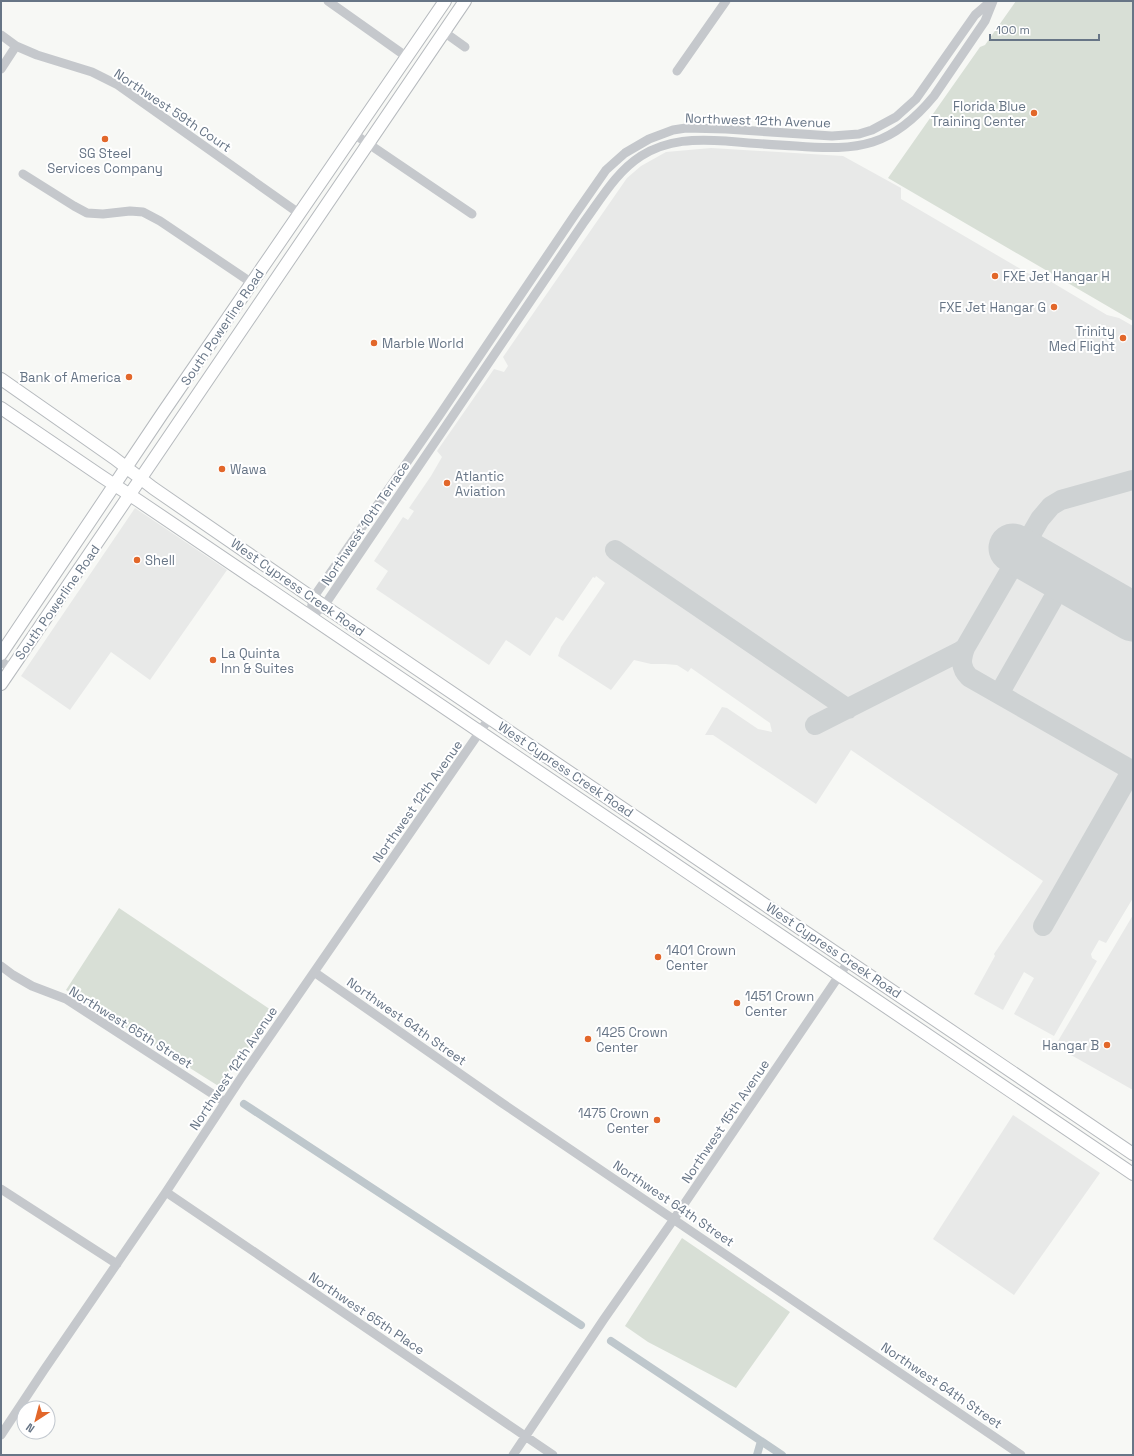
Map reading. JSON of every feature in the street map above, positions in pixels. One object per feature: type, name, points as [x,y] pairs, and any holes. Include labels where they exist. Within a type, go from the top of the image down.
[{"type":"main road","name":"South Powerline Road","points":[[1,654],[126,467],[445,1]]},
{"type":"main road","name":"South Powerline Road","points":[[1,684],[142,479],[465,1]]},
{"type":"main road","points":[[304,239],[303,224],[300,214],[309,214],[323,209]]},
{"type":"main road","points":[[237,304],[236,320],[238,336]]},
{"type":"main road","name":"West Cypress Creek Road","points":[[3,383],[324,606],[1133,1154]]},
{"type":"main road","name":"West Cypress Creek Road","points":[[1,408],[840,974],[1133,1174]]},
{"type":"main road","points":[[708,886],[724,890],[739,886]]},
{"type":"street","points":[[328,1],[407,57]]},
{"type":"street","points":[[677,71],[726,1]]},
{"type":"street","name":"Northwest 12th Avenue","points":[[439,416],[606,170],[625,153],[648,139],[673,130],[686,128],[832,136],[846,136],[872,130],[896,117],[916,99],[975,15],[992,1]]},
{"type":"street","name":"Northwest 12th Avenue","points":[[464,400],[584,222],[623,170],[643,155],[676,142],[699,140],[819,148],[848,148],[862,146],[877,141],[902,128],[914,118],[934,96],[985,21],[992,1]]},
{"type":"street","points":[[444,32],[465,47]]},
{"type":"street","name":"Northwest 59th Court","points":[[1,35],[16,46],[37,55],[92,72],[118,85],[300,214]]},
{"type":"street","points":[[1,69],[16,46]]},
{"type":"street","points":[[777,145],[779,133]]},
{"type":"street","points":[[354,134],[472,214]]},
{"type":"street","points":[[23,174],[87,213],[103,214],[130,211],[143,212],[160,221],[252,283]]},
{"type":"street","points":[[574,216],[584,222]]},
{"type":"street","name":"Northwest 10th Terrace","points":[[310,617],[324,606],[464,400]]},
{"type":"street","name":"Northwest 10th Terrace","points":[[310,617],[313,598],[439,416]]},
{"type":"street","points":[[416,449],[426,456]]},
{"type":"street","points":[[1,661],[11,668]]},
{"type":"street","name":"Northwest 12th Avenue","points":[[1,1435],[166,1192],[225,1102],[490,717]]},
{"type":"street","name":"Northwest 15th Avenue","points":[[513,1455],[604,1319],[674,1219],[849,961]]},
{"type":"street","name":"Northwest 65th Street","points":[[1,966],[32,986],[66,999],[225,1102]]},
{"type":"street","name":"Northwest 64th Street","points":[[314,972],[508,1106],[1021,1455]]},
{"type":"street","points":[[1,1189],[117,1264]]},
{"type":"street","name":"Northwest 65th Place","points":[[166,1192],[553,1455]]},
{"type":"shaded area","name":"Florida Blue Training Center","points":[[1016,1],[1133,1],[1133,321],[888,178],[980,47],[985,45]]},
{"type":"shaded area","points":[[711,148],[843,156],[901,188],[901,199],[1036,278],[1038,274],[1107,315],[1119,318],[1133,326],[1133,898],[1106,943],[1099,940],[1091,954],[1092,958],[1097,961],[1054,1036],[1014,1014],[1034,978],[1024,972],[1003,1010],[974,994],[995,956],[994,954],[1043,881],[851,750],[816,804],[713,735],[705,735],[722,707],[727,708],[758,729],[772,732],[770,723],[691,668],[688,672],[677,665],[651,664],[634,660],[611,690],[558,656],[561,647],[605,583],[596,576],[595,578],[593,577],[563,621],[556,617],[530,656],[506,640],[489,665],[376,589],[388,571],[374,561],[403,517],[408,520],[414,511],[409,508],[442,457],[437,451],[494,369],[504,372],[508,366],[503,357],[627,178],[641,166],[666,152]]},
{"type":"shaded area","points":[[135,508],[227,570],[150,680],[111,652],[70,710],[21,676]]},
{"type":"shaded area","points":[[119,908],[274,1012],[220,1087],[66,990]]},
{"type":"shaded area","points":[[1133,915],[1133,1090],[1055,1046]]},
{"type":"shaded area","points":[[1013,1115],[1100,1173],[1014,1295],[933,1239]]},
{"type":"shaded area","points":[[682,1238],[790,1312],[736,1388],[648,1342],[625,1326]]},
{"type":"waterway","points":[[244,1104],[581,1325]]},
{"type":"waterway","points":[[611,1341],[782,1455]]},
{"type":"waterway","points":[[757,1455],[761,1441]]},
{"type":"taxiway","points":[[1133,480],[1061,500],[1051,506],[1040,519],[965,648],[962,663],[964,670],[969,677],[1133,771]]},
{"type":"taxiway","points":[[615,550],[848,709]]},
{"type":"taxiway","points":[[999,694],[1065,578]]},
{"type":"taxiway","points":[[815,725],[965,648]]},
{"type":"taxiway","points":[[1043,926],[1132,770]]},
{"type":"runway","points":[[1013,548],[1133,617]]},
{"type":"place","name":"Florida Blue Training Center","points":[[1034,113]]},
{"type":"place","name":"SG Steel Services Company","points":[[105,139]]},
{"type":"place","name":"FXE Jet Hangar H","points":[[995,276]]},
{"type":"place","name":"FXE Jet Hangar G","points":[[1054,307]]},
{"type":"place","name":"Trinity Med Flight","points":[[1123,338]]},
{"type":"place","name":"Marble World","points":[[374,343]]},
{"type":"place","name":"Bank of America","points":[[129,377]]},
{"type":"place","name":"Wawa","points":[[222,469]]},
{"type":"place","name":"Atlantic Aviation","points":[[447,483]]},
{"type":"place","name":"Shell","points":[[137,560]]},
{"type":"place","name":"La Quinta Inn & Suites","points":[[213,660]]},
{"type":"place","name":"1401 Crown Center","points":[[658,957]]},
{"type":"place","name":"1451 Crown Center","points":[[737,1003]]},
{"type":"place","name":"1425 Crown Center","points":[[588,1039]]},
{"type":"place","name":"Hangar B","points":[[1107,1045]]},
{"type":"place","name":"1475 Crown Center","points":[[657,1120]]}]
